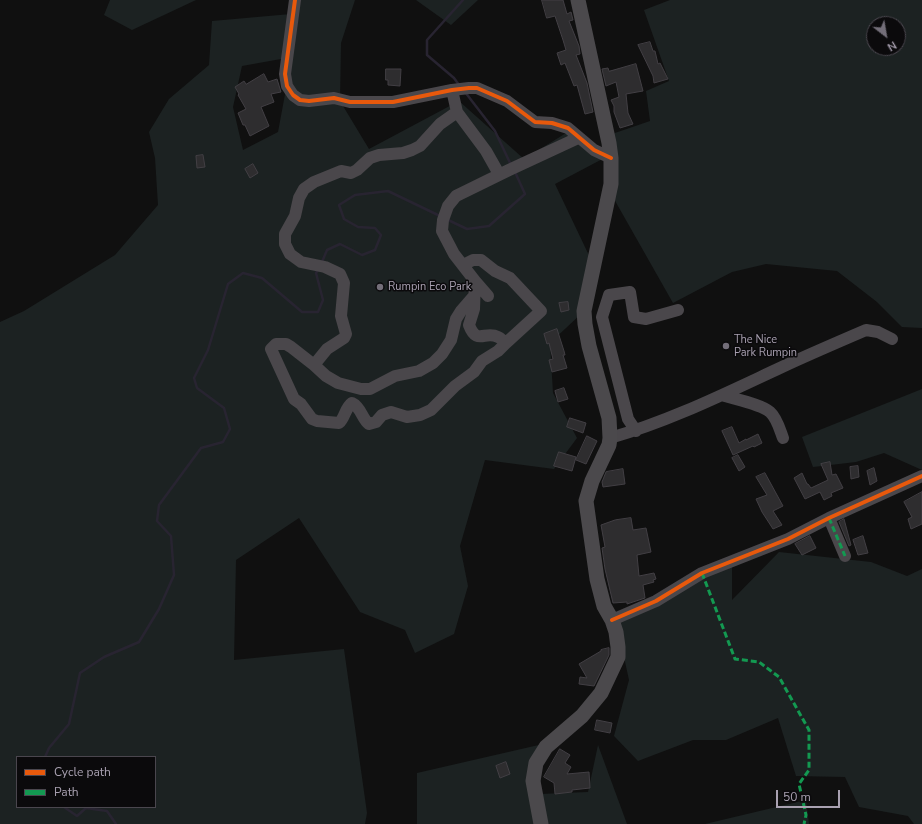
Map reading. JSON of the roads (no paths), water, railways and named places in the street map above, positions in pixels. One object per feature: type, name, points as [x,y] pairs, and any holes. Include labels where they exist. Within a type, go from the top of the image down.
[{"type":"main road","points":[[541,824],[533,781],[536,763],[546,747],[582,716],[601,693],[618,657],[616,632],[612,620],[604,606],[597,579],[586,501],[592,481],[609,445],[610,438],[609,418],[589,346],[584,311],[611,184],[611,158],[578,0]]},
{"type":"street","points":[[295,0],[285,74],[287,86],[293,95],[300,100],[309,101],[334,98],[350,102],[393,102],[459,89],[477,88],[507,101],[535,122],[552,123],[568,128],[594,150],[611,158]]},
{"type":"street","points":[[459,89],[458,112],[486,151],[504,172]]},
{"type":"street","points":[[314,365],[327,349],[344,338],[346,334],[341,316],[344,283],[340,274],[320,266],[301,262],[290,254],[285,244],[284,234],[295,216],[299,198],[304,189],[314,182],[341,171],[351,173],[357,170],[370,158],[379,155],[403,153],[420,146],[440,124],[458,112]]},
{"type":"street","points":[[488,296],[454,254],[442,231],[443,220],[448,206],[456,196],[578,138]]},
{"type":"street","points":[[463,265],[474,260],[481,260],[495,271],[510,278],[541,311],[498,351],[482,361],[474,372],[455,386],[431,410],[420,415],[407,417],[391,412],[382,415],[373,424],[369,424],[357,407],[352,403],[339,423],[317,421],[312,419],[301,404],[294,399],[271,349],[276,344],[286,344],[326,376],[338,383],[360,389],[370,388],[395,376],[419,371],[434,363],[451,340],[456,319],[464,306],[474,296]]},
{"type":"street","points":[[475,281],[474,309],[469,325],[471,331],[476,336],[483,337],[490,335],[498,337],[506,343]]},
{"type":"street","points":[[636,431],[628,419],[602,317],[609,296],[630,292],[634,317],[646,319],[678,310]]},
{"type":"street","points":[[610,438],[636,431],[722,395],[783,366],[866,330],[878,332],[892,339]]},
{"type":"street","points":[[722,395],[751,403],[770,412],[777,423],[782,438]]},
{"type":"street","points":[[612,620],[656,601],[702,573],[788,539],[829,518],[922,476]]},
{"type":"street","points":[[829,518],[845,556]]},
{"type":"waterway","points":[[459,85],[454,78],[427,55],[427,40],[463,0]]},
{"type":"waterway","points":[[465,92],[495,131],[511,165]]},
{"type":"waterway","points":[[446,219],[467,229],[489,226],[525,194],[515,172]]},
{"type":"waterway","points":[[322,262],[327,250],[340,244],[362,255],[375,250],[381,235],[375,228],[358,227],[344,219],[339,205],[355,195],[388,191],[440,216]]},
{"type":"waterway","points":[[45,756],[49,748],[69,724],[80,673],[104,657],[139,642],[159,609],[174,575],[171,536],[157,521],[159,505],[201,448],[223,442],[230,429],[224,408],[197,388],[194,378],[208,350],[228,284],[243,273],[262,278],[302,312],[318,312],[323,300],[316,273],[318,270]]},
{"type":"waterway","points":[[65,808],[77,816],[86,808]]},
{"type":"waterway","points":[[86,808],[107,811],[116,824]]},
{"type":"place","name":"Rumpin Eco Park","points":[[380,287]]},
{"type":"place","name":"The Nice Park Rumpin","points":[[726,346]]}]
